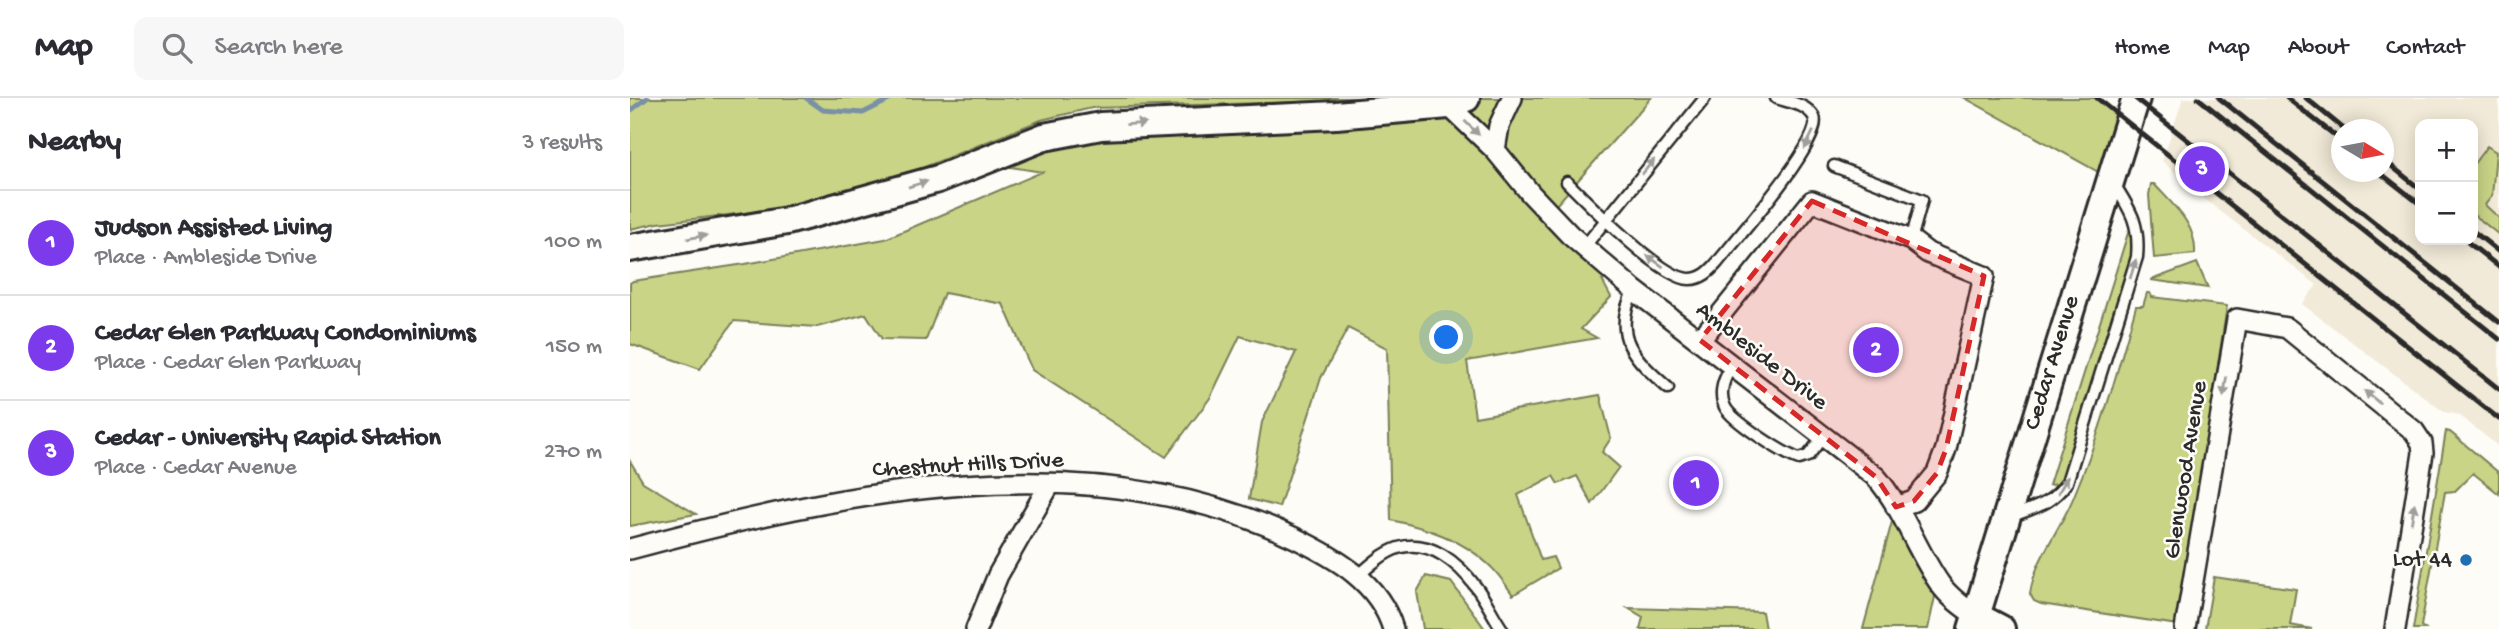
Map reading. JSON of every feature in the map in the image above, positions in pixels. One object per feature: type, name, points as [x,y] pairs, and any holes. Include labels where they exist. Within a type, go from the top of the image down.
[{"type":"main road","name":"Cedar Avenue","points":[[1974,622],[2136,98]]},
{"type":"main road","points":[[630,248],[787,221],[938,179],[1044,136],[1101,126],[1336,115],[1457,101]]},
{"type":"main road","points":[[1974,622],[2001,629]]},
{"type":"street","points":[[1495,150],[1499,126],[1512,98]]},
{"type":"street","name":"Ambleside Drive","points":[[1457,101],[1531,194],[1584,247],[1634,290],[1876,477],[1888,490],[1938,583],[1974,622]]},
{"type":"street","points":[[1700,340],[1812,201],[1911,240],[1927,253],[1983,276],[1946,449],[1937,473],[1914,501],[1896,507]]},
{"type":"street","name":"Glenwood Avenue","points":[[2185,629],[2237,319],[2287,327],[2414,431],[2422,443],[2423,453],[2395,629]]},
{"type":"street","points":[[976,629],[998,575],[1050,484]]},
{"type":"street","name":"Chestnut Hills Drive","points":[[630,549],[720,525],[867,495],[981,485],[1050,484],[1127,488],[1198,503],[1277,529],[1322,551],[1348,567],[1371,589],[1393,629]]},
{"type":"lane","points":[[1584,247],[1706,98]]},
{"type":"lane","points":[[1567,183],[1640,251],[1679,278],[1695,279],[1707,274],[1774,192],[1811,139],[1815,126],[1814,117],[1805,107],[1776,98]]},
{"type":"lane","points":[[1834,166],[1922,200],[1911,240]]},
{"type":"lane","points":[[2006,518],[2056,498],[2067,482],[2137,257],[2138,234],[2135,221],[2111,179]]},
{"type":"lane","points":[[1634,290],[1623,320],[1625,335],[1639,361],[1668,388]]},
{"type":"lane","points":[[1732,365],[1725,376],[1723,396],[1724,406],[1735,418],[1781,451],[1799,459],[1808,456],[1823,437]]},
{"type":"lane","points":[[1358,576],[1374,562],[1398,548],[1436,551],[1458,566],[1478,589],[1502,629]]},
{"type":"highlighted area","points":[[1812,201],[1984,276],[1946,449],[1937,473],[1914,501],[1896,507],[1876,477],[1700,340]]},
{"type":"shaded area","points":[[2183,98],[2499,98],[2499,447],[2459,415],[2444,412],[2302,304],[2317,285],[2207,201],[2162,161]]},
{"type":"green space","points":[[630,98],[1357,98],[1336,101],[1092,108],[1041,120],[855,195],[630,229]]},
{"type":"green space","points":[[1465,98],[1651,98],[1549,213],[1618,276],[1602,280],[1611,297],[1581,329],[1597,338],[1467,361],[1475,417],[1600,395],[1611,438],[1602,452],[1619,467],[1592,504],[1577,476],[1558,484],[1553,476],[1518,495],[1541,560],[1553,557],[1558,568],[1513,595],[1492,568],[1456,541],[1391,520],[1387,348],[1348,328],[1321,378],[1279,507],[1249,499],[1262,422],[1296,352],[1240,336],[1210,398],[1166,457],[1032,370],[1003,304],[944,293],[926,340],[882,339],[866,314],[817,327],[734,321],[700,369],[630,344],[630,283],[633,281],[885,239],[1042,172],[980,162],[1044,137]]},
{"type":"green space","points":[[1965,98],[2097,98],[2128,122],[2111,179]]},
{"type":"green space","points":[[2487,146],[2496,152],[2492,196],[2485,205],[2499,218],[2499,235],[2478,218],[2478,158]]},
{"type":"green space","points":[[2151,184],[2168,199],[2188,224],[2195,243],[2195,254],[2154,258],[2149,195]]},
{"type":"green space","points":[[2128,233],[2133,240],[2132,263],[2067,471],[2060,484],[2049,485]]},
{"type":"green space","points":[[2197,263],[2208,288],[2151,280]]},
{"type":"green space","points":[[2147,293],[2152,297],[2227,306],[2178,625],[2041,604],[2034,601],[2030,594],[2037,568],[2069,508],[2083,473],[2108,402],[2136,306],[2143,306]]},
{"type":"green space","points":[[2446,431],[2499,473],[2499,494],[2473,473],[2455,491],[2445,492],[2421,626],[2425,629],[2413,629]]},
{"type":"green space","points":[[630,461],[643,482],[696,514],[630,526]]},
{"type":"green space","points":[[1896,507],[1938,583],[1928,629],[1863,629]]},
{"type":"green space","points":[[1426,576],[1451,582],[1485,629],[1423,629],[1417,592]]},
{"type":"green space","points":[[2214,577],[2296,589],[2290,625],[2312,629],[2205,629]]},
{"type":"green space","points":[[1628,608],[1762,612],[1765,629],[1640,629],[1643,617]]},
{"type":"waterway","points":[[630,111],[647,98]]},
{"type":"waterway","points":[[806,98],[823,110],[863,113],[893,98]]},
{"type":"railway","points":[[2097,98],[2499,419]]},
{"type":"railway","points":[[2135,98],[2499,389]]},
{"type":"railway","points":[[2198,98],[2499,339]]},
{"type":"railway","points":[[2219,98],[2499,322]]},
{"type":"railway","points":[[2287,98],[2331,132]]},
{"type":"railway","points":[[2306,98],[2332,119]]},
{"type":"railway","points":[[2394,168],[2415,185]]},
{"type":"railway","points":[[2392,182],[2415,200]]},
{"type":"railway","points":[[2478,235],[2499,252]]},
{"type":"railway","points":[[2471,245],[2499,267]]},
{"type":"place","name":"Cedar - University Rapid Station","points":[[2202,169]]},
{"type":"place","name":"Cedar Glen Parkway Condominiums","points":[[1876,350]]},
{"type":"place","name":"Judson Assisted Living","points":[[1696,483]]},
{"type":"place","name":"Lot 44","points":[[2466,560]]}]
